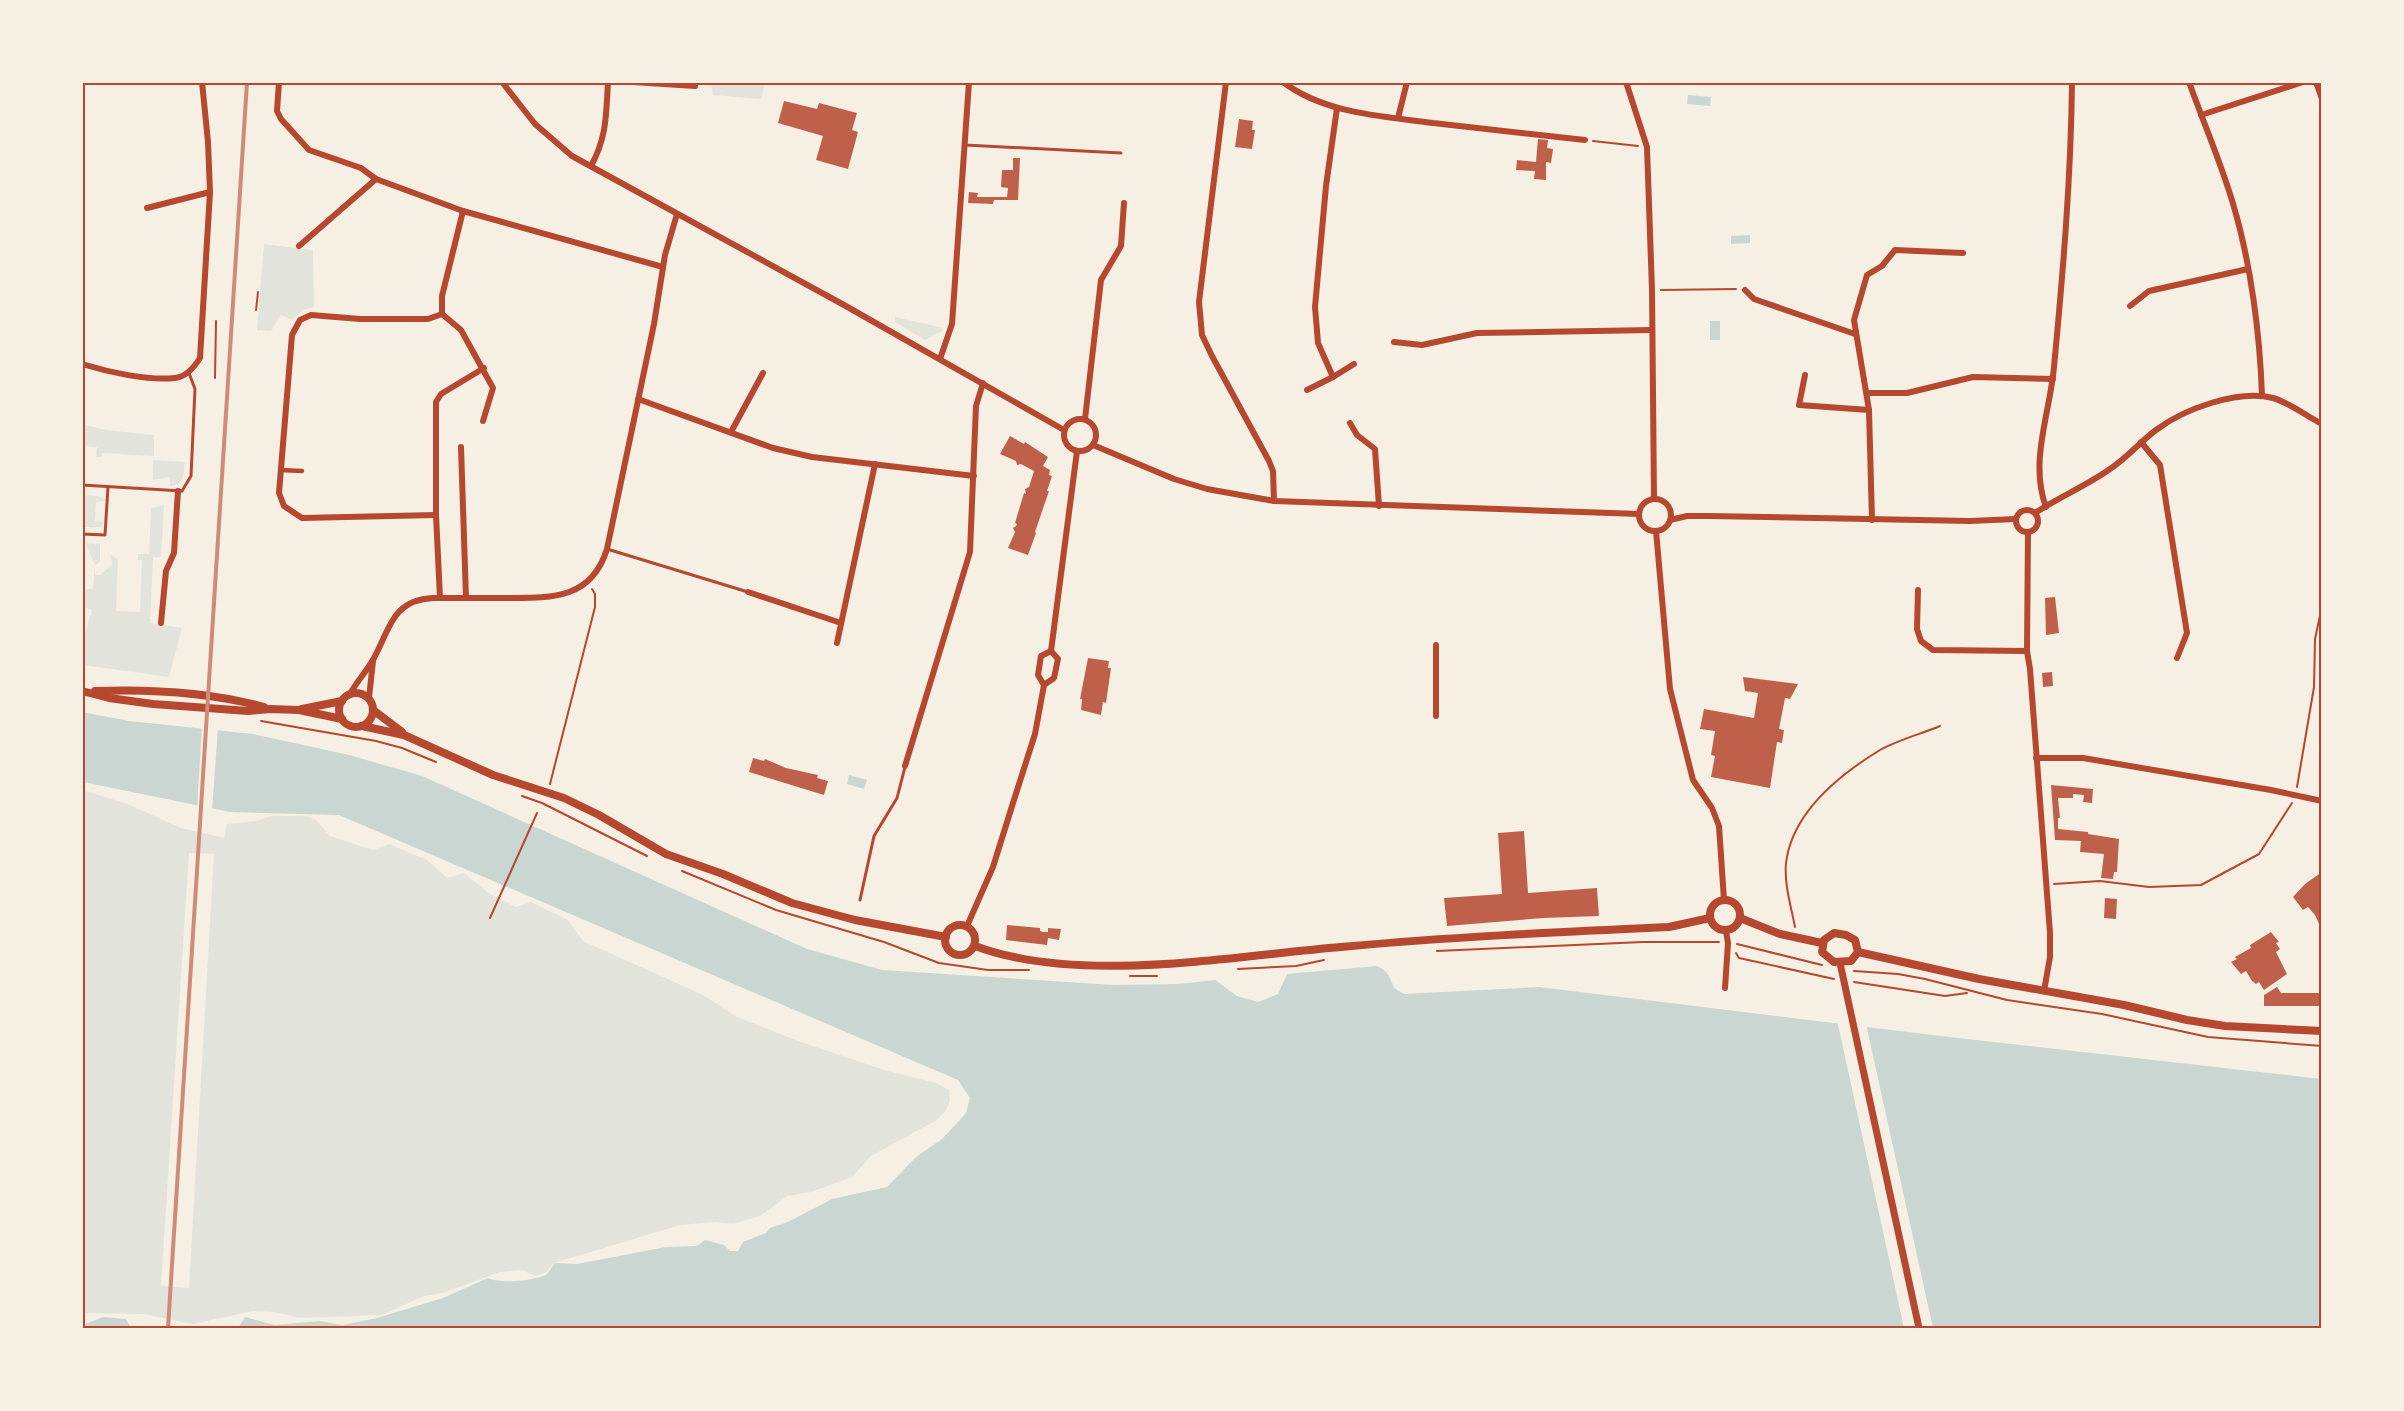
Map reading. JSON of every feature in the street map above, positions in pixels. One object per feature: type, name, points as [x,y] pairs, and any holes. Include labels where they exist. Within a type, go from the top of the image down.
[{"type":"main road","points":[[84,691],[120,690],[199,694],[236,699],[270,709]]},
{"type":"main road","points":[[84,691],[108,698],[153,704],[248,711],[299,710],[342,719],[352,726],[404,735],[493,775],[548,792],[599,815],[666,854],[723,874],[792,903],[855,920],[946,937]]},
{"type":"main road","points":[[299,710],[342,701],[350,694],[361,693],[369,698],[374,710],[404,735]]},
{"type":"main road","points":[[342,701],[339,710],[342,719]]},
{"type":"main road","points":[[362,726],[370,719],[374,710]]},
{"type":"main road","points":[[1724,900],[1736,905],[1740,918],[1736,926],[1726,931],[1717,929],[1710,918],[1712,906],[1724,900]]},
{"type":"main road","points":[[975,946],[1006,956],[1025,959],[1129,965],[1419,941],[1669,927],[1710,918]]},
{"type":"main road","points":[[1740,918],[1780,934],[1822,943]]},
{"type":"main road","points":[[967,926],[974,935],[975,946],[966,954],[955,954],[948,949],[946,937],[954,927],[967,926]]},
{"type":"main road","points":[[1834,933],[1846,935],[1855,940],[1858,952],[1851,961],[1840,963],[1825,956],[1822,952],[1822,943],[1826,937],[1834,933]]},
{"type":"main road","points":[[1858,952],[1979,979],[2225,1026],[2322,1031]]},
{"type":"street","points":[[82,364],[148,377],[177,378],[189,372],[201,352],[210,192],[202,82]]},
{"type":"street","points":[[279,82],[277,111],[280,119],[309,150],[361,168],[376,179],[463,211],[663,267]]},
{"type":"street","points":[[502,82],[519,106],[553,141],[591,166],[940,358],[1064,430]]},
{"type":"street","points":[[591,166],[602,147],[608,82]]},
{"type":"street","points":[[633,82],[695,86]]},
{"type":"street","points":[[940,358],[952,324],[969,82]]},
{"type":"street","points":[[1226,82],[1199,317],[1212,356],[1269,461],[1273,471],[1274,501]]},
{"type":"street","points":[[1283,82],[1337,108],[1398,118],[1584,140]]},
{"type":"street","points":[[1398,118],[1407,82]]},
{"type":"street","points":[[1626,82],[1647,147],[1652,290],[1654,499]]},
{"type":"street","points":[[2046,507],[2037,469],[2053,380],[2071,151],[2072,82]]},
{"type":"street","points":[[2189,82],[2235,208],[2248,269],[2262,396]]},
{"type":"street","points":[[2201,115],[2303,82]]},
{"type":"street","points":[[2316,82],[2322,99]]},
{"type":"street","points":[[1333,377],[1318,343],[1315,307],[1326,186],[1337,108]]},
{"type":"street","points":[[299,246],[376,179]]},
{"type":"street","points":[[147,208],[210,192]]},
{"type":"street","points":[[1085,419],[1101,280],[1121,246],[1124,203]]},
{"type":"street","points":[[463,211],[442,296],[442,314],[461,330],[493,388],[483,421]]},
{"type":"street","points":[[350,694],[373,660],[392,620],[402,609],[422,599],[554,597],[577,590],[598,570],[607,549],[663,267],[677,214]]},
{"type":"street","points":[[1872,520],[1868,393],[1854,320],[1867,276],[1882,266],[1894,250],[1963,253]]},
{"type":"street","points":[[2130,306],[2150,291],[2248,269]]},
{"type":"street","points":[[1745,290],[1754,299],[1855,334]]},
{"type":"street","points":[[436,515],[302,518],[284,506],[279,493],[292,335],[300,320],[311,315],[360,319],[428,319],[442,314]]},
{"type":"street","points":[[1394,342],[1422,345],[1477,333],[1652,330]]},
{"type":"street","points":[[1307,390],[1354,364]]},
{"type":"street","points":[[440,598],[436,515],[436,402],[441,394],[484,368]]},
{"type":"street","points":[[731,432],[764,373]]},
{"type":"street","points":[[1804,375],[1799,405],[1869,410]]},
{"type":"street","points":[[1868,393],[1907,393],[1973,377],[2053,380]]},
{"type":"street","points":[[905,766],[970,552],[976,406],[983,383]]},
{"type":"street","points":[[2035,513],[2038,523],[2035,528],[2028,532],[2019,529],[2016,519],[2019,513],[2025,510],[2035,513],[2075,492],[2113,468],[2141,442],[2169,420],[2184,412],[2218,402],[2262,396],[2278,400],[2322,424]]},
{"type":"street","points":[[638,399],[773,448],[812,457],[974,476]]},
{"type":"street","points":[[1085,419],[1095,429],[1096,437],[1093,445],[1086,450],[1077,451],[1066,444],[1064,430],[1073,420],[1085,419]]},
{"type":"street","points":[[1350,423],[1358,435],[1375,449],[1379,506]]},
{"type":"street","points":[[2141,442],[2160,465],[2187,633],[2177,658]]},
{"type":"street","points":[[1093,445],[1174,479],[1208,489],[1274,501],[1639,514]]},
{"type":"street","points":[[460,447],[466,598]]},
{"type":"street","points":[[1044,685],[1054,678],[1058,659],[1051,651],[1077,451]]},
{"type":"street","points":[[837,643],[875,464]]},
{"type":"street","points":[[281,470],[302,471]]},
{"type":"street","points":[[161,623],[166,571],[174,553],[178,491]]},
{"type":"street","points":[[1654,499],[1661,500],[1668,505],[1671,512],[1670,520],[1664,529],[1656,531],[1648,530],[1642,525],[1639,514],[1646,502],[1654,499]]},
{"type":"street","points":[[1671,512],[1687,516],[1872,520],[2016,519]]},
{"type":"street","points":[[1670,520],[1687,516]]},
{"type":"street","points":[[1656,531],[1670,689],[1693,780],[1712,808],[1719,826],[1724,900]]},
{"type":"street","points":[[2028,532],[2027,651],[2050,957],[2044,991]]},
{"type":"street","points":[[1918,590],[1917,629],[1921,641],[1933,650],[2027,651]]},
{"type":"street","points":[[748,592],[841,623]]},
{"type":"street","points":[[1436,645],[1436,716]]},
{"type":"street","points":[[967,926],[986,884],[1035,734],[1044,685],[1038,675],[1039,666],[1041,656],[1051,651]]},
{"type":"street","points":[[369,698],[373,660]]},
{"type":"street","points":[[2036,758],[2084,758],[2322,801]]},
{"type":"street","points":[[1725,988],[1728,942],[1726,931]]},
{"type":"street","points":[[1840,963],[1918,1329]]},
{"type":"lane","points":[[965,146],[1121,153]]},
{"type":"lane","points":[[82,485],[182,491],[191,476],[195,389],[189,372]]},
{"type":"lane","points":[[82,534],[105,535],[108,487]]},
{"type":"lane","points":[[607,549],[748,592]]},
{"type":"lane","points":[[860,900],[874,836],[897,798],[905,766]]},
{"type":"path","points":[[1584,140],[1647,147]]},
{"type":"path","points":[[1652,290],[1745,290]]},
{"type":"path","points":[[256,310],[258,292]]},
{"type":"path","points":[[215,378],[216,321]]},
{"type":"path","points":[[548,792],[596,607],[595,594],[586,582]]},
{"type":"path","points":[[2296,795],[2314,687],[2315,639],[2322,606]]},
{"type":"path","points":[[260,721],[376,741],[438,762]]},
{"type":"path","points":[[1795,927],[1786,865],[1792,843],[1805,815],[1831,786],[1881,750],[1940,726]]},
{"type":"path","points":[[517,794],[542,803],[653,858]]},
{"type":"path","points":[[2046,885],[2100,881],[2149,888],[2200,885],[2259,854],[2287,811]]},
{"type":"path","points":[[490,918],[537,813]]},
{"type":"path","points":[[673,868],[776,910],[884,942],[939,963],[988,970],[1039,971]]},
{"type":"path","points":[[1430,951],[1643,942],[1728,942],[1809,961]]},
{"type":"path","points":[[1235,969],[1296,966],[1330,959]]},
{"type":"path","points":[[1869,972],[1925,979],[2007,1000],[2102,1014],[2208,1037],[2322,1047]]},
{"type":"path","points":[[1125,976],[1165,975]]},
{"type":"shaded area","points":[[711,82],[765,83],[761,99],[713,95]]},
{"type":"shaded area","points":[[1688,95],[1711,97],[1710,106],[1687,104]]},
{"type":"shaded area","points":[[1750,235],[1750,243],[1731,244],[1731,236]]},
{"type":"shaded area","points":[[264,244],[313,250],[314,307],[303,310],[292,320],[281,315],[271,331],[257,330]]},
{"type":"shaded area","points":[[895,317],[943,328],[942,331],[925,340],[895,322]]},
{"type":"shaded area","points":[[1710,321],[1720,321],[1720,340],[1710,340]]},
{"type":"shaded area","points":[[82,424],[106,430],[154,435],[154,456],[102,453],[102,457],[96,457],[97,447],[83,446]]},
{"type":"shaded area","points":[[153,460],[185,462],[181,481],[170,486],[170,477],[153,480]]},
{"type":"shaded area","points":[[83,495],[105,499],[105,501],[96,502],[95,521],[104,522],[101,527],[83,527]]},
{"type":"shaded area","points":[[164,505],[161,557],[153,557],[150,623],[182,628],[169,677],[83,665],[83,640],[92,610],[83,607],[83,589],[93,589],[95,565],[95,575],[100,575],[112,565],[111,555],[118,559],[116,611],[140,612],[142,560],[138,560],[138,554],[149,554],[151,508]]},
{"type":"shaded area","points":[[85,543],[100,544],[100,562],[95,565]]},
{"type":"shaded area","points":[[82,712],[129,721],[253,734],[349,755],[422,776],[807,949],[882,970],[1114,985],[1179,984],[1215,980],[1237,996],[1258,1002],[1278,994],[1287,974],[1377,966],[1388,975],[1394,988],[1404,994],[1539,987],[2321,1079],[2321,1328],[238,1328],[245,1317],[275,1325],[319,1321],[343,1325],[377,1318],[443,1298],[488,1278],[508,1281],[541,1277],[546,1275],[555,1263],[577,1264],[666,1247],[697,1246],[705,1240],[724,1245],[730,1251],[738,1251],[743,1242],[766,1233],[770,1228],[788,1222],[832,1199],[887,1187],[916,1157],[942,1139],[958,1122],[966,1113],[970,1098],[958,1080],[339,815],[230,812],[83,782]]},
{"type":"shaded area","points":[[849,775],[867,780],[864,789],[847,784]]},
{"type":"shaded area","points":[[83,790],[130,805],[181,828],[224,838],[227,824],[256,821],[272,816],[307,816],[316,820],[330,836],[373,850],[389,844],[427,860],[447,878],[464,873],[490,894],[516,907],[531,902],[568,920],[583,941],[703,995],[737,1017],[798,1041],[884,1070],[936,1083],[949,1090],[950,1101],[945,1112],[935,1121],[871,1156],[852,1177],[811,1192],[787,1196],[760,1216],[733,1224],[716,1222],[680,1225],[554,1263],[545,1273],[535,1276],[523,1270],[500,1272],[443,1293],[424,1296],[382,1315],[299,1318],[275,1312],[253,1311],[193,1324],[144,1314],[83,1313]],"holes":[[[189,853],[214,854],[189,1288],[161,1286]]]},
{"type":"shaded area","points":[[103,1317],[126,1319],[131,1328],[83,1328],[83,1325]]},
{"type":"pier","points":[[202,726],[218,728],[212,811],[197,808]]},
{"type":"pier","points":[[1837,1020],[1866,1024],[1933,1328],[1904,1328]]},
{"type":"building","points":[[784,101],[817,109],[819,103],[857,113],[852,130],[858,132],[848,169],[816,160],[823,136],[778,123]]},
{"type":"building","points":[[1239,119],[1253,121],[1252,130],[1255,130],[1252,149],[1235,147]]},
{"type":"building","points":[[1538,139],[1548,140],[1547,148],[1553,149],[1551,163],[1546,162],[1546,180],[1534,179],[1535,171],[1516,170],[1517,160],[1536,162]]},
{"type":"building","points":[[1013,158],[1020,158],[1018,200],[994,200],[993,204],[968,203],[969,192],[978,193],[977,197],[1007,197],[1008,188],[1001,187],[1002,170],[1013,170]]},
{"type":"building","points":[[1010,436],[1024,444],[1025,442],[1048,457],[1043,466],[1050,470],[1049,475],[1052,476],[1028,555],[1008,548],[1015,532],[1013,528],[1017,524],[1015,523],[1024,493],[1026,494],[1025,489],[1029,487],[1034,471],[1021,464],[1017,465],[1016,461],[1000,454]]},
{"type":"building","points":[[2055,597],[2059,633],[2046,635],[2045,598]]},
{"type":"building","points":[[1088,658],[1109,661],[1108,668],[1111,668],[1106,703],[1103,702],[1101,715],[1081,710],[1082,699],[1080,699]]},
{"type":"building","points":[[2052,672],[2053,686],[2043,687],[2042,673]]},
{"type":"building","points":[[1743,677],[1798,684],[1790,699],[1785,698],[1779,729],[1784,730],[1782,743],[1777,742],[1770,788],[1711,777],[1715,756],[1711,755],[1715,731],[1700,729],[1704,709],[1754,718],[1758,693],[1745,691]]},
{"type":"building","points":[[753,758],[764,761],[765,759],[786,768],[818,775],[817,778],[828,781],[824,795],[749,772]]},
{"type":"building","points":[[2051,785],[2093,789],[2092,803],[2083,802],[2084,795],[2073,794],[2073,798],[2058,798],[2060,818],[2058,818],[2058,829],[2088,832],[2088,834],[2119,839],[2117,872],[2114,872],[2113,879],[2101,878],[2104,854],[2080,852],[2081,841],[2055,840]]},
{"type":"building","points":[[1524,831],[1528,893],[1597,888],[1599,916],[1447,926],[1444,898],[1502,894],[1498,833]]},
{"type":"building","points":[[2322,872],[2322,925],[2320,926],[2308,907],[2303,910],[2293,897],[2305,884]]},
{"type":"building","points":[[2105,898],[2117,899],[2116,919],[2104,918]]},
{"type":"building","points":[[1007,925],[1040,928],[1043,932],[1048,932],[1048,928],[1061,929],[1059,940],[1048,938],[1047,945],[1006,940]]},
{"type":"building","points":[[2271,932],[2279,942],[2276,943],[2280,949],[2276,952],[2287,974],[2264,990],[2259,982],[2256,984],[2252,981],[2246,971],[2241,974],[2231,962],[2237,959],[2235,957],[2251,948],[2250,945]]},
{"type":"building","points":[[2277,987],[2281,993],[2322,993],[2322,1006],[2264,1006],[2264,995]]},
{"type":"railway","points":[[168,1328],[247,82]]}]
